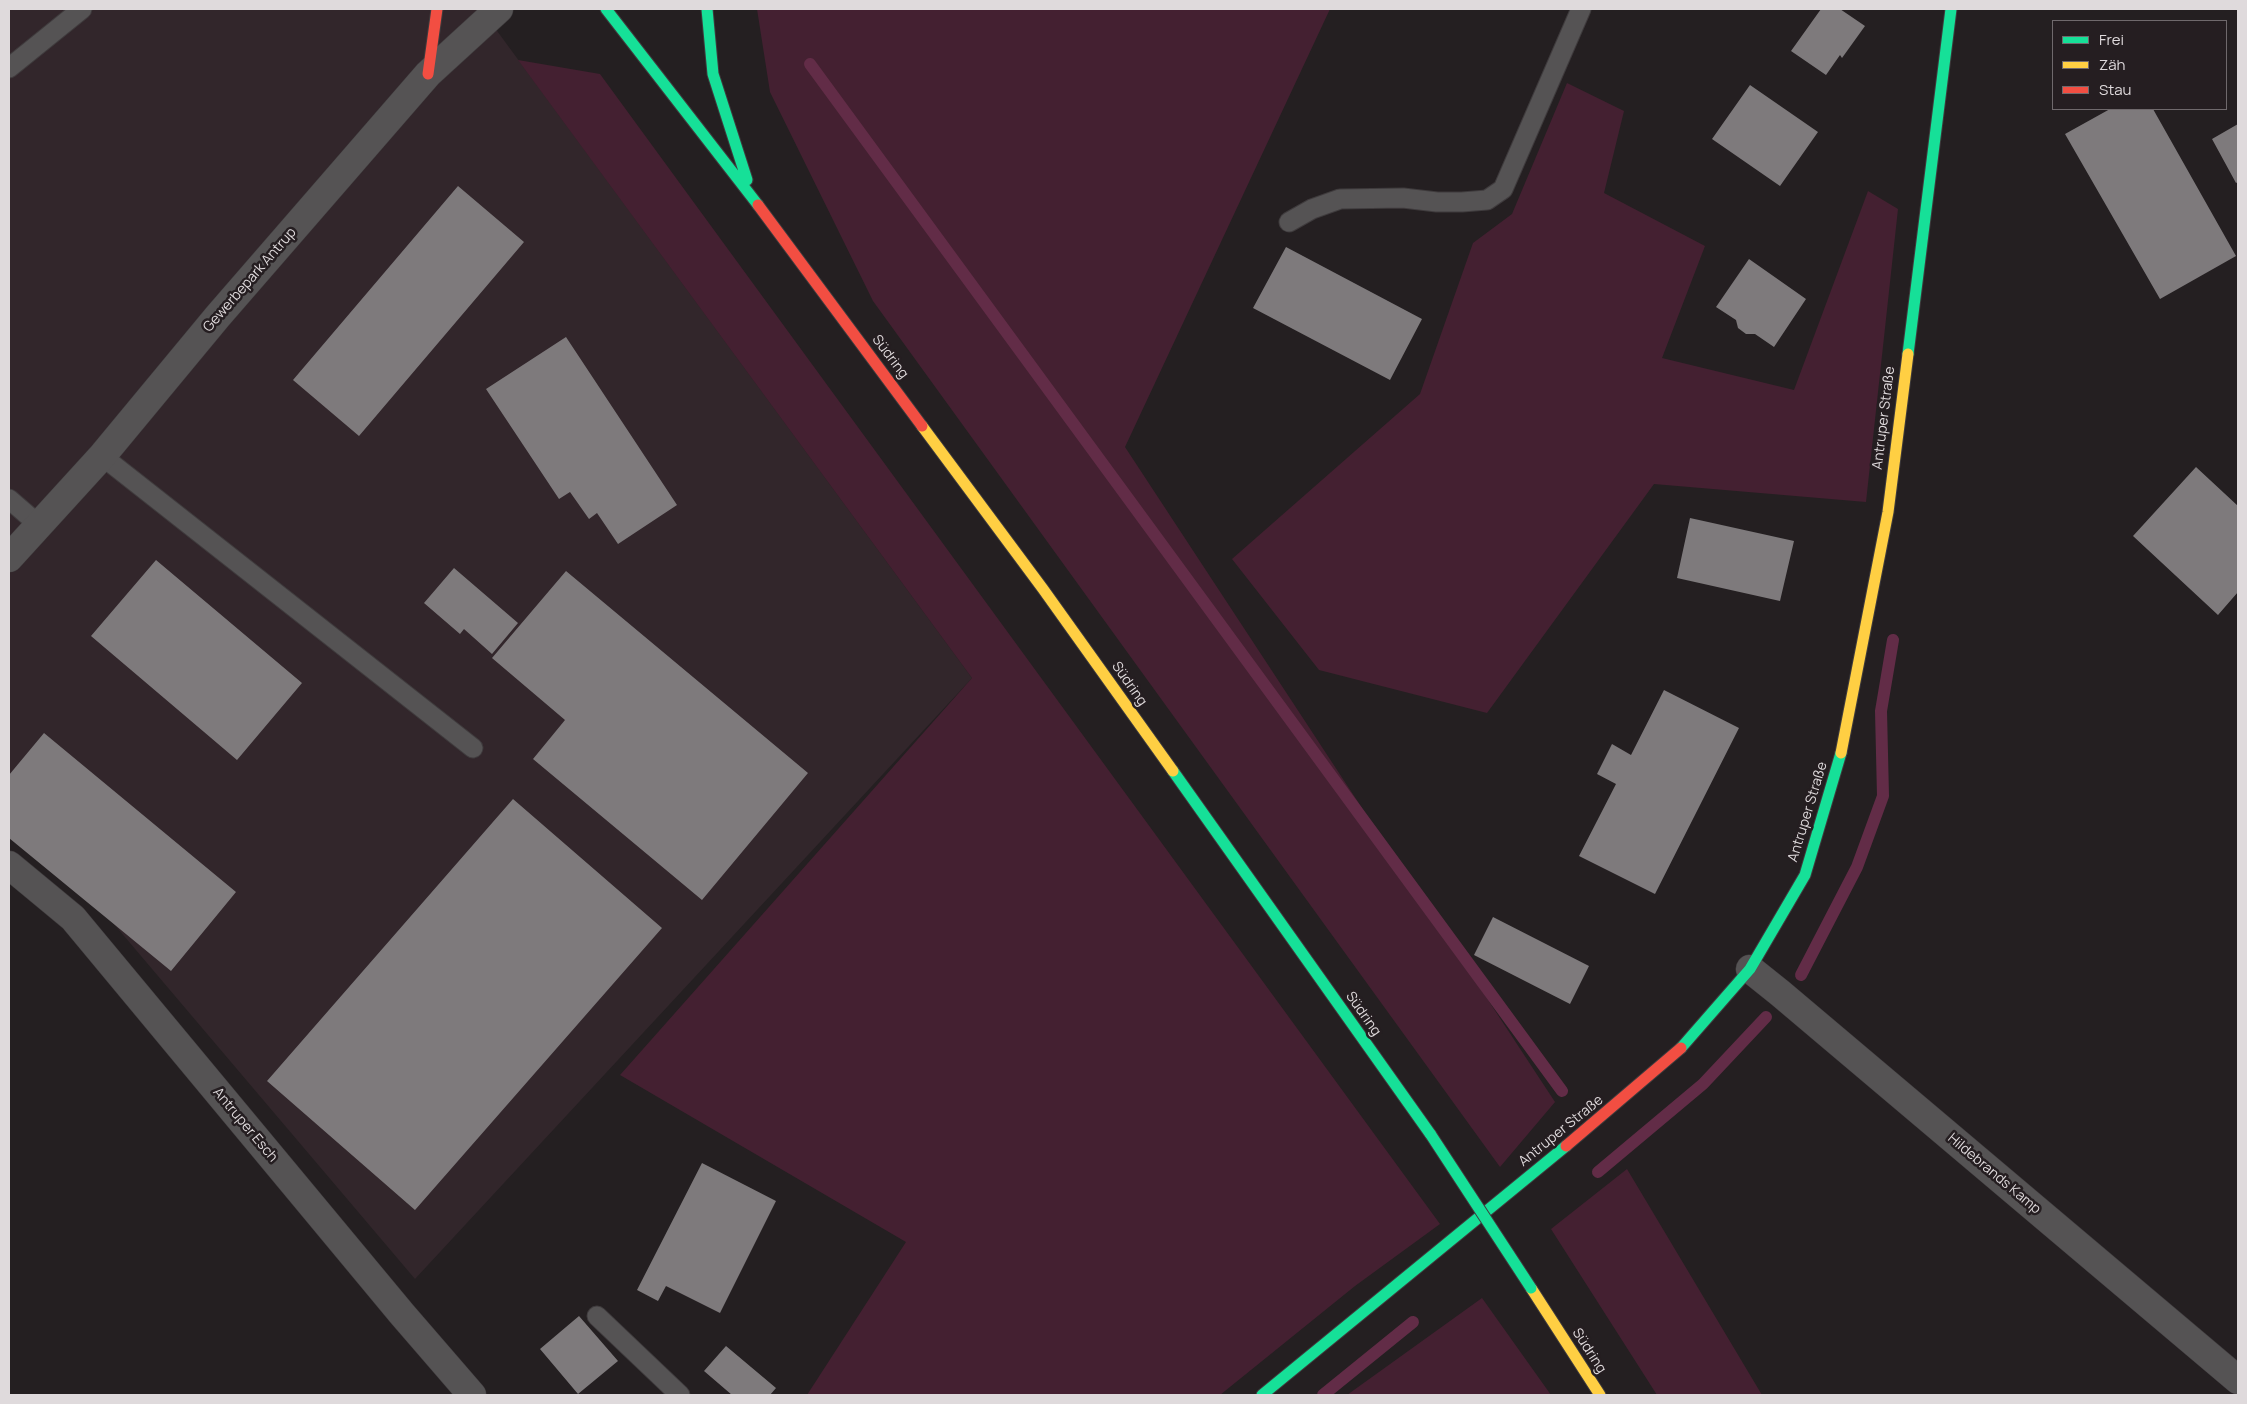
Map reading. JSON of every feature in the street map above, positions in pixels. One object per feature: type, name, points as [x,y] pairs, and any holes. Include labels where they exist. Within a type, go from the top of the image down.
[{"type":"main road","points":[[428,74],[437,9]]},
{"type":"main road","name":"Südring","points":[[606,9],[753,198],[1043,589],[1431,1135],[1600,1395]]},
{"type":"main road","points":[[708,9],[713,74],[753,198]]},
{"type":"main road","name":"Antruper Straße","points":[[1262,1395],[1611,1109],[1683,1047],[1750,969],[1805,875],[1838,768],[1888,512],[1951,9]]},
{"type":"street","name":"Gewerbepark Antrup","points":[[9,558],[102,456],[218,316],[428,74],[499,9]]},
{"type":"street","name":"Antruper Esch","points":[[9,865],[73,918],[396,1307],[472,1395]]},
{"type":"street","name":"Hildebrands Kamp","points":[[1750,969],[1788,999],[2238,1380]]},
{"type":"lane","points":[[9,68],[82,9]]},
{"type":"lane","points":[[1289,222],[1312,209],[1340,199],[1404,198],[1437,202],[1462,202],[1487,200],[1503,189],[1581,9]]},
{"type":"lane","points":[[102,456],[473,748]]},
{"type":"lane","points":[[9,499],[39,525]]},
{"type":"lane","points":[[597,1316],[680,1395]]},
{"type":"shaded area","points":[[9,9],[481,9],[972,678],[415,1279],[102,910],[9,832]]},
{"type":"shaded area","points":[[757,9],[1330,9],[1125,447],[1555,1102],[1500,1167],[873,301],[770,92]]},
{"type":"shaded area","points":[[518,60],[600,74],[1440,1224],[1355,1286],[1220,1395],[807,1395],[906,1242],[620,1075],[972,678]]},
{"type":"shaded area","points":[[1567,83],[1624,111],[1604,193],[1705,246],[1662,358],[1794,390],[1868,191],[1898,209],[1866,502],[1654,484],[1487,713],[1319,670],[1232,559],[1420,394],[1473,243],[1512,214]]},
{"type":"shaded area","points":[[1627,1169],[1762,1395],[1657,1395],[1551,1229]]},
{"type":"shaded area","points":[[1482,1298],[1551,1395],[1347,1395]]},
{"type":"building","points":[[1821,9],[1840,9],[1865,26],[1842,58],[1840,55],[1826,75],[1791,51]]},
{"type":"building","points":[[1750,85],[1818,132],[1780,186],[1712,139]]},
{"type":"building","points":[[2108,110],[2154,110],[2236,256],[2160,299],[2065,134]]},
{"type":"building","points":[[2238,124],[2238,182],[2236,183],[2212,139]]},
{"type":"building","points":[[458,186],[524,242],[359,436],[293,380]]},
{"type":"building","points":[[1286,247],[1422,319],[1390,380],[1253,308]]},
{"type":"building","points":[[1749,259],[1806,299],[1774,347],[1755,334],[1746,334],[1738,328],[1736,320],[1716,307]]},
{"type":"building","points":[[566,337],[677,505],[618,544],[597,513],[589,519],[570,492],[559,499],[486,389]]},
{"type":"building","points":[[2196,467],[2238,506],[2238,592],[2218,615],[2133,536]]},
{"type":"building","points":[[1690,518],[1794,541],[1780,601],[1677,578]]},
{"type":"building","points":[[156,560],[302,683],[237,760],[91,636]]},
{"type":"building","points":[[454,568],[518,623],[492,654],[464,629],[460,634],[424,603]]},
{"type":"building","points":[[566,571],[808,773],[702,900],[533,759],[565,720],[492,658]]},
{"type":"building","points":[[1664,690],[1739,728],[1655,894],[1579,856],[1616,784],[1597,774],[1612,744],[1631,755]]},
{"type":"building","points":[[44,733],[236,892],[171,971],[9,838],[9,775]]},
{"type":"building","points":[[513,799],[662,928],[415,1210],[267,1081]]},
{"type":"building","points":[[1493,917],[1589,966],[1570,1004],[1474,955]]},
{"type":"building","points":[[702,1163],[776,1201],[720,1313],[666,1286],[658,1301],[637,1290]]},
{"type":"building","points":[[579,1316],[618,1361],[578,1394],[540,1349]]},
{"type":"building","points":[[726,1346],[776,1388],[770,1395],[732,1395],[704,1371]]},
{"type":"waterway","points":[[810,64],[1562,1091]]},
{"type":"waterway","points":[[1801,975],[1857,867],[1883,796],[1881,711],[1893,640]]},
{"type":"waterway","points":[[1598,1172],[1703,1084],[1766,1017]]},
{"type":"waterway","points":[[1323,1395],[1413,1322]]},
{"type":"traffic: fast","points":[[606,9],[758,205]]},
{"type":"traffic: fast","points":[[707,9],[713,74],[747,180]]},
{"type":"traffic: fast","points":[[1908,354],[1951,9]]},
{"type":"traffic: fast","points":[[1681,1048],[1750,969],[1805,875],[1841,753]]},
{"type":"traffic: fast","points":[[1173,771],[1431,1135]]},
{"type":"traffic: fast","points":[[1431,1135],[1531,1288]]},
{"type":"traffic: fast","points":[[1262,1395],[1566,1146]]},
{"type":"traffic: slow","points":[[1841,753],[1888,512],[1908,354]]},
{"type":"traffic: slow","points":[[922,426],[1043,589],[1173,771]]},
{"type":"traffic: slow","points":[[1531,1288],[1600,1395]]},
{"type":"traffic: jam","points":[[428,74],[437,9]]},
{"type":"traffic: jam","points":[[758,205],[922,426]]},
{"type":"traffic: jam","points":[[1566,1146],[1681,1048]]}]
